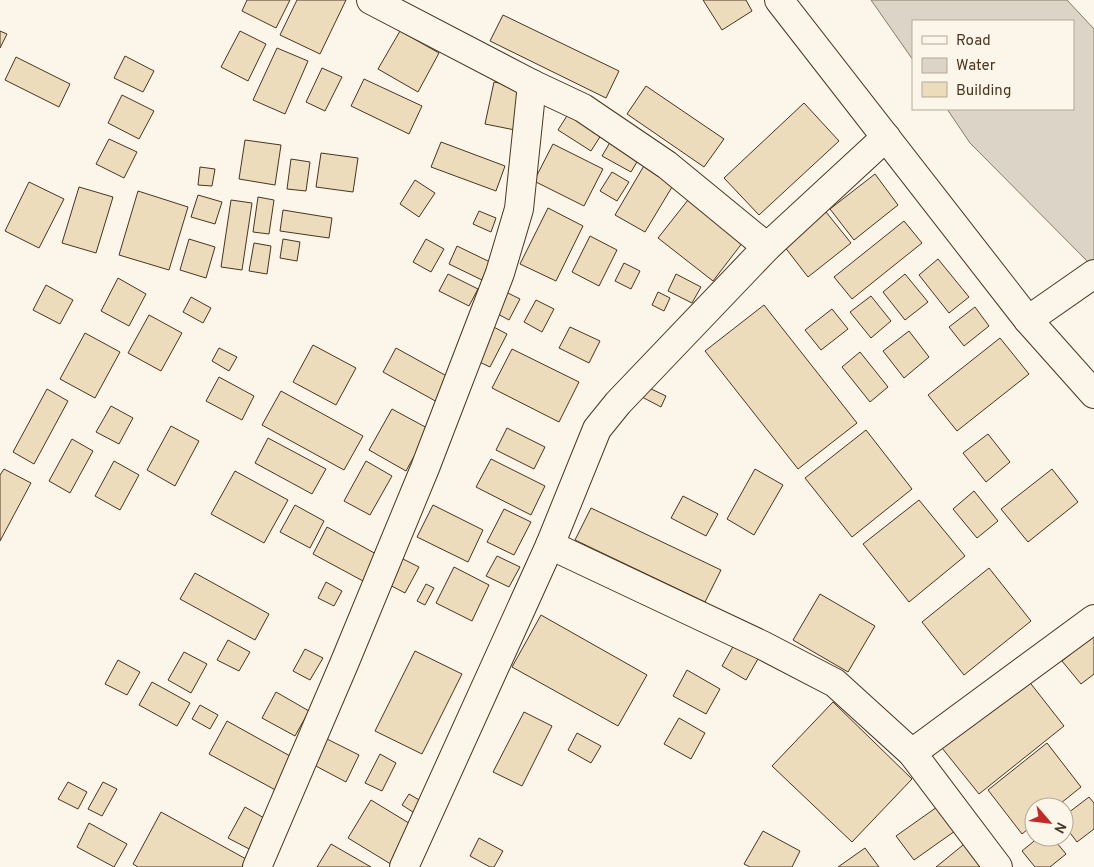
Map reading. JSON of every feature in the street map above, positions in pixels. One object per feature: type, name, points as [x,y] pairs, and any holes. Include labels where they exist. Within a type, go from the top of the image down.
[{"type":"street","points":[[371,0],[532,84],[583,108],[667,165],[767,247]]},
{"type":"street","points":[[779,0],[1028,320],[1094,394]]},
{"type":"street","points":[[257,867],[425,468],[500,273],[519,208],[532,84]]},
{"type":"street","points":[[404,867],[550,545],[597,429],[618,403],[767,247],[886,137]]},
{"type":"street","points":[[1028,320],[1090,277]]},
{"type":"street","points":[[550,545],[762,645],[834,683],[912,753],[998,867]]},
{"type":"street","points":[[912,753],[1094,619]]},
{"type":"water","points":[[871,0],[1067,0],[1094,29],[1094,268],[970,143],[948,110],[1074,110],[1074,20],[912,20],[912,59]]},
{"type":"building","points":[[247,0],[290,0],[276,28],[242,11]]},
{"type":"building","points":[[297,0],[346,0],[320,54],[280,35]]},
{"type":"building","points":[[703,0],[746,0],[752,11],[722,30]]},
{"type":"building","points":[[503,15],[619,71],[606,98],[490,41]]},
{"type":"building","points":[[0,31],[7,34],[0,48]]},
{"type":"building","points":[[240,31],[266,44],[248,81],[221,67]]},
{"type":"building","points":[[400,31],[439,53],[418,92],[378,69]]},
{"type":"building","points":[[277,48],[308,61],[285,114],[253,100]]},
{"type":"building","points":[[125,56],[154,71],[143,92],[114,78]]},
{"type":"building","points":[[16,57],[70,84],[59,107],[5,80]]},
{"type":"building","points":[[322,68],[342,77],[325,111],[306,102]]},
{"type":"building","points":[[364,79],[422,106],[409,134],[351,106]]},
{"type":"building","points":[[494,82],[524,88],[515,130],[485,124]]},
{"type":"building","points":[[646,86],[724,139],[704,167],[627,114]]},
{"type":"building","points":[[122,95],[154,111],[139,139],[108,123]]},
{"type":"building","points":[[804,103],[839,141],[759,215],[724,178]]},
{"type":"building","points":[[570,111],[603,132],[591,151],[558,130]]},
{"type":"building","points":[[109,139],[137,152],[124,178],[96,164]]},
{"type":"building","points":[[612,139],[641,155],[631,172],[602,156]]},
{"type":"building","points":[[245,140],[281,145],[275,185],[239,179]]},
{"type":"building","points":[[441,142],[505,166],[496,191],[431,167]]},
{"type":"building","points":[[553,144],[603,169],[584,206],[534,181]]},
{"type":"building","points":[[321,153],[358,158],[353,192],[316,187]]},
{"type":"building","points":[[291,159],[310,162],[306,191],[287,189]]},
{"type":"building","points":[[645,164],[675,182],[645,232],[615,215]]},
{"type":"building","points":[[200,167],[215,169],[212,186],[198,185]]},
{"type":"building","points":[[612,172],[629,182],[617,201],[600,191]]},
{"type":"building","points":[[875,174],[898,205],[854,240],[830,209]]},
{"type":"building","points":[[415,180],[435,193],[419,217],[400,204]]},
{"type":"building","points":[[29,182],[64,199],[39,248],[5,231]]},
{"type":"building","points":[[79,187],[113,197],[96,253],[62,243]]},
{"type":"building","points":[[138,191],[188,207],[169,270],[119,255]]},
{"type":"building","points":[[198,195],[222,202],[215,224],[191,217]]},
{"type":"building","points":[[258,197],[274,200],[269,234],[253,232]]},
{"type":"building","points":[[231,200],[252,203],[242,270],[221,267]]},
{"type":"building","points":[[688,200],[743,242],[713,281],[658,238]]},
{"type":"building","points":[[548,208],[583,226],[556,281],[520,264]]},
{"type":"building","points":[[283,210],[332,218],[329,238],[280,231]]},
{"type":"building","points":[[479,211],[496,218],[491,232],[473,224]]},
{"type":"building","points":[[826,212],[851,243],[808,277],[784,246]]},
{"type":"building","points":[[904,221],[922,243],[852,299],[834,277]]},
{"type":"building","points":[[590,236],[617,250],[599,286],[572,272]]},
{"type":"building","points":[[189,239],[215,247],[206,278],[180,270]]},
{"type":"building","points":[[283,239],[300,242],[297,261],[280,258]]},
{"type":"building","points":[[426,239],[444,249],[431,272],[413,262]]},
{"type":"building","points":[[254,243],[271,246],[267,274],[249,271]]},
{"type":"building","points":[[457,246],[490,262],[482,280],[449,264]]},
{"type":"building","points":[[938,259],[969,297],[949,313],[919,275]]},
{"type":"building","points":[[624,263],[640,271],[631,289],[615,281]]},
{"type":"building","points":[[448,274],[478,289],[469,306],[439,291]]},
{"type":"building","points":[[676,274],[701,287],[692,303],[668,291]]},
{"type":"building","points":[[905,274],[928,302],[905,320],[883,292]]},
{"type":"building","points":[[118,278],[146,294],[129,326],[101,311]]},
{"type":"building","points":[[46,285],[73,300],[60,324],[33,310]]},
{"type":"building","points":[[504,291],[520,299],[509,320],[494,312]]},
{"type":"building","points":[[658,292],[670,298],[664,311],[652,305]]},
{"type":"building","points":[[871,296],[891,321],[871,338],[850,312]]},
{"type":"building","points":[[191,297],[211,308],[203,323],[183,312]]},
{"type":"building","points":[[536,300],[554,309],[542,332],[524,322]]},
{"type":"building","points":[[764,305],[857,423],[798,469],[705,351]]},
{"type":"building","points":[[975,307],[989,326],[964,346],[949,327]]},
{"type":"building","points":[[832,309],[848,329],[821,350],[805,330]]},
{"type":"building","points":[[149,315],[182,333],[161,371],[128,353]]},
{"type":"building","points":[[488,324],[507,334],[490,367],[471,358]]},
{"type":"building","points":[[570,327],[600,341],[589,363],[559,348]]},
{"type":"building","points":[[909,331],[929,357],[904,378],[883,351]]},
{"type":"building","points":[[85,333],[120,352],[95,398],[60,379]]},
{"type":"building","points":[[1000,338],[1029,374],[957,431],[928,395]]},
{"type":"building","points":[[313,345],[356,368],[336,405],[293,382]]},
{"type":"building","points":[[219,348],[237,357],[229,371],[212,361]]},
{"type":"building","points":[[396,348],[452,379],[439,403],[383,372]]},
{"type":"building","points":[[512,349],[579,382],[559,422],[492,388]]},
{"type":"building","points":[[860,352],[888,387],[870,402],[842,367]]},
{"type":"building","points":[[219,377],[254,396],[242,420],[206,401]]},
{"type":"building","points":[[647,387],[666,396],[661,407],[642,397]]},
{"type":"building","points":[[47,389],[68,401],[34,464],[13,452]]},
{"type":"building","points":[[281,391],[363,436],[344,470],[262,425]]},
{"type":"building","points":[[111,406],[133,418],[119,444],[96,432]]},
{"type":"building","points":[[392,409],[429,429],[406,471],[369,450]]},
{"type":"building","points":[[171,426],[199,441],[175,486],[147,470]]},
{"type":"building","points":[[507,428],[545,447],[534,469],[496,450]]},
{"type":"building","points":[[866,430],[912,489],[852,537],[805,478]]},
{"type":"building","points":[[988,434],[1010,462],[986,482],[963,453]]},
{"type":"building","points":[[268,438],[326,469],[312,494],[255,463]]},
{"type":"building","points":[[72,439],[93,451],[70,493],[49,481]]},
{"type":"building","points":[[491,459],[545,486],[531,515],[476,487]]},
{"type":"building","points":[[114,461],[139,475],[120,510],[95,496]]},
{"type":"building","points":[[366,461],[392,476],[370,515],[344,501]]},
{"type":"building","points":[[4,469],[31,483],[0,541],[0,475]]},
{"type":"building","points":[[755,469],[783,485],[754,535],[727,519]]},
{"type":"building","points":[[1052,469],[1078,502],[1028,542],[1001,509]]},
{"type":"building","points":[[235,471],[288,500],[264,543],[211,514]]},
{"type":"building","points":[[974,491],[998,521],[977,538],[953,509]]},
{"type":"building","points":[[683,496],[718,514],[706,536],[671,518]]},
{"type":"building","points":[[919,500],[965,556],[909,602],[863,544]]},
{"type":"building","points":[[295,505],[324,521],[310,548],[280,532]]},
{"type":"building","points":[[433,505],[483,530],[468,562],[417,537]]},
{"type":"building","points":[[591,508],[721,570],[705,602],[575,540]]},
{"type":"building","points":[[504,509],[531,522],[514,555],[487,542]]},
{"type":"building","points":[[327,527],[378,555],[363,581],[313,554]]},
{"type":"building","points":[[397,556],[419,567],[405,593],[384,582]]},
{"type":"building","points":[[497,556],[520,567],[509,587],[486,576]]},
{"type":"building","points":[[454,567],[489,585],[472,621],[436,603]]},
{"type":"building","points":[[989,568],[1031,621],[964,675],[922,622]]},
{"type":"building","points":[[195,573],[269,614],[255,640],[180,599]]},
{"type":"building","points":[[326,582],[342,591],[334,606],[318,598]]},
{"type":"building","points":[[426,584],[434,588],[425,605],[417,601]]},
{"type":"building","points":[[820,594],[875,626],[848,672],[793,640]]},
{"type":"building","points":[[541,615],[647,675],[618,726],[512,667]]},
{"type":"building","points":[[1094,635],[1094,674],[1081,684],[1062,661]]},
{"type":"building","points":[[228,640],[250,652],[239,671],[217,660]]},
{"type":"building","points":[[735,643],[759,657],[746,680],[722,666]]},
{"type":"building","points":[[305,649],[323,658],[310,680],[293,671]]},
{"type":"building","points":[[415,651],[462,674],[422,754],[375,731]]},
{"type":"building","points":[[184,652],[207,664],[191,693],[168,680]]},
{"type":"building","points":[[118,660],[140,672],[127,695],[105,684]]},
{"type":"building","points":[[687,670],[720,689],[706,714],[673,696]]},
{"type":"building","points":[[1024,675],[1064,726],[979,794],[938,743]]},
{"type":"building","points":[[152,682],[190,703],[177,726],[139,705]]},
{"type":"building","points":[[276,692],[309,711],[295,736],[262,718]]},
{"type":"building","points":[[833,702],[912,779],[852,842],[772,766]]},
{"type":"building","points":[[200,705],[218,715],[210,729],[192,719]]},
{"type":"building","points":[[524,712],[552,726],[522,786],[493,772]]},
{"type":"building","points":[[679,718],[705,733],[691,759],[664,744]]},
{"type":"building","points":[[227,721],[299,761],[281,793],[209,754]]},
{"type":"building","points":[[577,733],[601,746],[591,763],[568,750]]},
{"type":"building","points":[[327,739],[359,755],[346,782],[314,765]]},
{"type":"building","points":[[1047,743],[1081,787],[1068,797],[1024,797],[1024,832],[1022,834],[988,790]]},
{"type":"building","points":[[380,754],[396,763],[382,791],[365,783]]},
{"type":"building","points":[[68,782],[87,792],[78,809],[58,799]]},
{"type":"building","points":[[103,782],[117,789],[102,816],[88,809]]},
{"type":"building","points":[[409,794],[426,804],[419,816],[402,805]]},
{"type":"building","points":[[1089,797],[1094,803],[1094,829],[1077,842],[1074,838],[1074,808]]},
{"type":"building","points":[[371,800],[417,828],[394,866],[348,838]]},
{"type":"building","points":[[245,807],[271,822],[255,852],[228,838]]},
{"type":"building","points":[[937,807],[955,831],[914,860],[896,836]]},
{"type":"building","points":[[161,812],[246,859],[242,867],[138,867],[133,864]]},
{"type":"building","points":[[89,823],[127,844],[114,867],[77,847]]},
{"type":"building","points":[[763,831],[800,851],[792,867],[750,867],[744,864]]},
{"type":"building","points":[[479,838],[503,851],[494,867],[490,867],[470,856]]},
{"type":"building","points":[[968,841],[988,867],[936,867]]},
{"type":"building","points":[[331,844],[371,867],[317,867]]},
{"type":"building","points":[[1027,847],[1060,847],[1066,854],[1050,867],[1035,867],[1022,851]]},
{"type":"building","points":[[865,848],[879,867],[838,867]]}]
